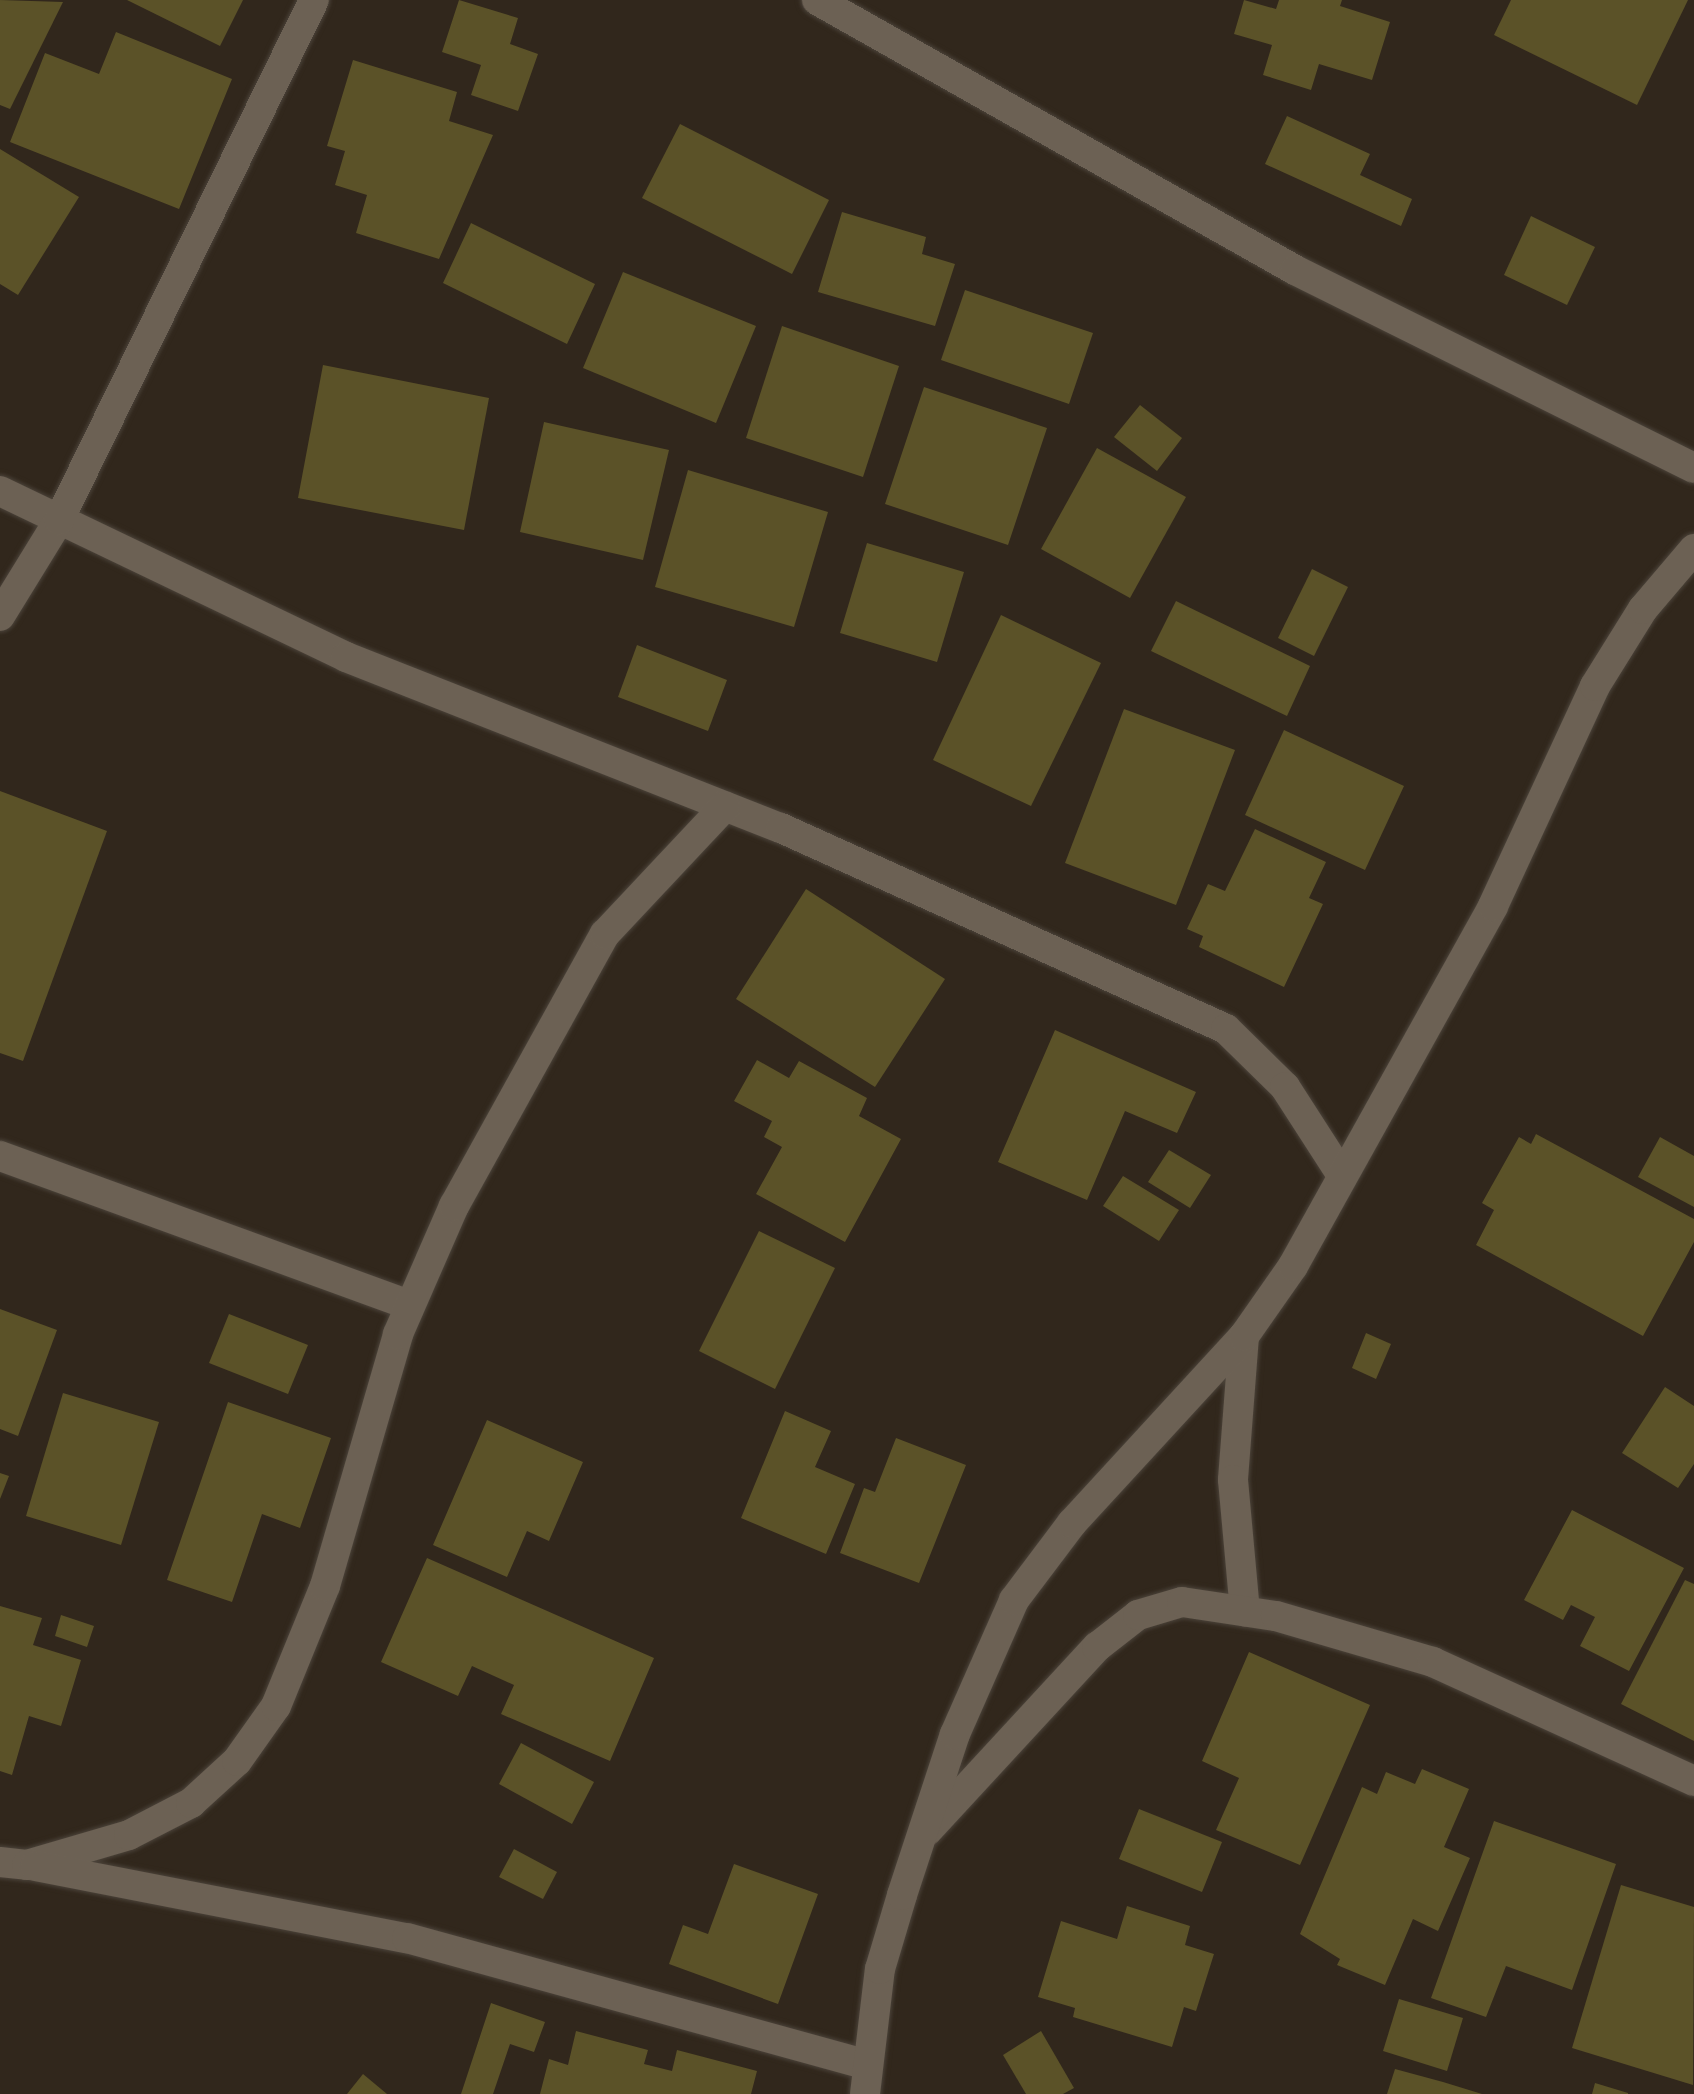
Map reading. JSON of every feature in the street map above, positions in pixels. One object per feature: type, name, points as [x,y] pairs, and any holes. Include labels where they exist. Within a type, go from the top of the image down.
[{"type":"street","points":[[0,616],[59,520],[314,0]]},
{"type":"street","points":[[817,0],[1295,270],[1694,468]]},
{"type":"street","points":[[0,492],[346,657],[726,806],[1226,1029],[1285,1087],[1341,1174]]},
{"type":"street","points":[[14,1863],[407,1938],[867,2080],[880,1969],[955,1734],[1014,1600],[1072,1522],[1244,1336],[1293,1266],[1493,906],[1595,686],[1644,609],[1694,548]]},
{"type":"street","points":[[14,1863],[130,1834],[191,1803],[237,1761],[276,1706],[325,1586],[410,1305],[494,1126],[605,934],[726,806]]},
{"type":"street","points":[[0,1156],[410,1305]]},
{"type":"street","points":[[1244,1336],[1233,1480],[1245,1611]]},
{"type":"street","points":[[926,1833],[1097,1647],[1138,1615],[1182,1602],[1245,1611],[1433,1662],[1694,1781]]},
{"type":"building","points":[[0,0],[63,2],[10,109],[0,105]]},
{"type":"building","points":[[127,0],[243,0],[220,46]]},
{"type":"building","points":[[459,0],[518,18],[510,44],[538,54],[518,111],[471,95],[481,65],[442,52]]},
{"type":"building","points":[[1244,0],[1276,9],[1279,0],[1342,0],[1340,6],[1390,22],[1372,80],[1319,64],[1311,90],[1263,75],[1272,45],[1234,34]]},
{"type":"building","points":[[1511,0],[1688,0],[1637,105],[1494,35]]},
{"type":"building","points":[[116,32],[232,79],[179,209],[10,142],[45,53],[99,74]]},
{"type":"building","points":[[353,60],[457,92],[449,121],[493,135],[439,259],[356,233],[367,195],[335,185],[345,151],[327,146]]},
{"type":"building","points":[[1287,116],[1370,154],[1360,175],[1412,199],[1401,226],[1265,164]]},
{"type":"building","points":[[680,124],[829,200],[792,274],[642,198]]},
{"type":"building","points":[[0,149],[79,197],[18,295],[0,284]]},
{"type":"building","points":[[842,212],[926,237],[922,254],[955,264],[935,326],[818,292]]},
{"type":"building","points":[[1531,216],[1595,247],[1567,305],[1504,275]]},
{"type":"building","points":[[471,223],[595,284],[567,344],[443,283]]},
{"type":"building","points":[[623,272],[756,326],[716,423],[583,368]]},
{"type":"building","points":[[965,290],[1093,333],[1069,404],[941,360]]},
{"type":"building","points":[[782,326],[899,366],[863,477],[746,438]]},
{"type":"building","points":[[323,365],[489,398],[464,530],[298,498]]},
{"type":"building","points":[[924,387],[1047,428],[1008,545],[885,504]]},
{"type":"building","points":[[1140,405],[1182,438],[1157,471],[1114,437]]},
{"type":"building","points":[[544,422],[669,450],[643,560],[520,532]]},
{"type":"building","points":[[1097,448],[1186,497],[1130,598],[1041,549]]},
{"type":"building","points":[[688,470],[828,512],[794,627],[655,587]]},
{"type":"building","points":[[867,543],[964,572],[937,662],[840,633]]},
{"type":"building","points":[[1312,569],[1348,587],[1314,656],[1278,638]]},
{"type":"building","points":[[1176,601],[1310,666],[1287,716],[1151,651]]},
{"type":"building","points":[[1001,615],[1101,663],[1031,806],[933,760]]},
{"type":"building","points":[[637,645],[727,680],[708,731],[618,697]]},
{"type":"building","points":[[1124,709],[1235,750],[1176,905],[1065,863]]},
{"type":"building","points":[[1284,730],[1404,786],[1365,870],[1245,815]]},
{"type":"building","points":[[0,791],[107,831],[23,1061],[0,1053]]},
{"type":"building","points":[[1255,829],[1326,862],[1309,898],[1323,904],[1284,987],[1199,947],[1203,936],[1187,929],[1208,884],[1225,891]]},
{"type":"building","points":[[806,889],[945,979],[875,1087],[736,999]]},
{"type":"building","points":[[1055,1030],[1196,1092],[1177,1133],[1125,1111],[1087,1200],[998,1162]]},
{"type":"building","points":[[757,1060],[789,1078],[799,1061],[867,1098],[859,1116],[901,1139],[845,1242],[756,1194],[782,1147],[764,1137],[772,1121],[734,1101]]},
{"type":"building","points":[[1536,1134],[1694,1219],[1694,1242],[1643,1336],[1476,1245],[1494,1210],[1482,1203],[1519,1137],[1531,1144]]},
{"type":"building","points":[[1660,1137],[1694,1156],[1694,1207],[1638,1177]]},
{"type":"building","points":[[1169,1150],[1211,1175],[1190,1208],[1148,1182]]},
{"type":"building","points":[[1123,1176],[1179,1210],[1159,1241],[1103,1206]]},
{"type":"building","points":[[759,1231],[835,1268],[775,1389],[699,1351]]},
{"type":"building","points":[[0,1309],[57,1330],[18,1436],[0,1429]]},
{"type":"building","points":[[229,1314],[308,1345],[288,1394],[209,1363]]},
{"type":"building","points":[[1366,1333],[1391,1344],[1376,1379],[1352,1368]]},
{"type":"building","points":[[1665,1387],[1694,1406],[1694,1464],[1678,1488],[1622,1453]]},
{"type":"building","points":[[63,1393],[159,1422],[121,1545],[26,1516]]},
{"type":"building","points":[[228,1402],[331,1438],[300,1528],[262,1514],[232,1602],[167,1580]]},
{"type":"building","points":[[785,1411],[831,1431],[815,1467],[855,1484],[826,1554],[741,1518]]},
{"type":"building","points":[[487,1420],[583,1462],[549,1541],[527,1531],[507,1577],[433,1545]]},
{"type":"building","points":[[896,1438],[966,1465],[919,1583],[840,1553],[864,1488],[875,1492]]},
{"type":"building","points":[[0,1473],[9,1476],[0,1499]]},
{"type":"building","points":[[1572,1510],[1684,1568],[1629,1671],[1580,1646],[1595,1617],[1571,1605],[1563,1620],[1524,1600]]},
{"type":"building","points":[[427,1558],[654,1658],[610,1761],[501,1714],[514,1685],[472,1666],[458,1696],[381,1662]]},
{"type":"building","points":[[1685,1580],[1694,1584],[1694,1741],[1621,1704]]},
{"type":"building","points":[[0,1606],[42,1618],[33,1645],[81,1660],[61,1726],[29,1716],[12,1775],[0,1771]]},
{"type":"building","points":[[61,1615],[94,1626],[87,1647],[55,1636]]},
{"type":"building","points":[[1249,1652],[1370,1705],[1300,1865],[1216,1830],[1239,1778],[1202,1761]]},
{"type":"building","points":[[521,1743],[594,1782],[572,1824],[499,1784]]},
{"type":"building","points":[[1422,1769],[1469,1789],[1444,1847],[1470,1858],[1438,1931],[1413,1919],[1385,1985],[1337,1965],[1340,1959],[1300,1934],[1362,1787],[1377,1794],[1386,1772],[1415,1784]]},
{"type":"building","points":[[1139,1809],[1222,1842],[1202,1892],[1119,1859]]},
{"type":"building","points":[[1494,1821],[1616,1864],[1572,1990],[1506,1966],[1486,2017],[1431,1998]]},
{"type":"building","points":[[514,1849],[557,1872],[543,1899],[499,1877]]},
{"type":"building","points":[[734,1864],[818,1894],[778,2004],[669,1964],[683,1925],[708,1934]]},
{"type":"building","points":[[1621,1885],[1694,1907],[1693,2085],[1572,2048]]},
{"type":"building","points":[[1127,1906],[1190,1926],[1185,1945],[1214,1954],[1196,2011],[1184,2007],[1172,2047],[1073,2017],[1075,2008],[1038,1997],[1061,1921],[1117,1939]]},
{"type":"building","points":[[1399,1999],[1463,2018],[1447,2071],[1383,2051]]},
{"type":"building","points":[[491,2003],[545,2022],[534,2052],[510,2044],[493,2094],[461,2094]]},
{"type":"building","points":[[576,2031],[648,2050],[644,2064],[672,2071],[677,2050],[757,2071],[751,2094],[540,2094],[549,2059],[568,2065]]},
{"type":"building","points":[[1041,2031],[1074,2088],[1063,2094],[1026,2094],[1003,2055]]},
{"type":"building","points":[[1395,2069],[1443,2082],[1482,2094],[1387,2094]]},
{"type":"building","points":[[363,2074],[387,2094],[347,2094]]},
{"type":"building","points":[[1595,2083],[1628,2093],[1628,2094],[1592,2094]]}]
